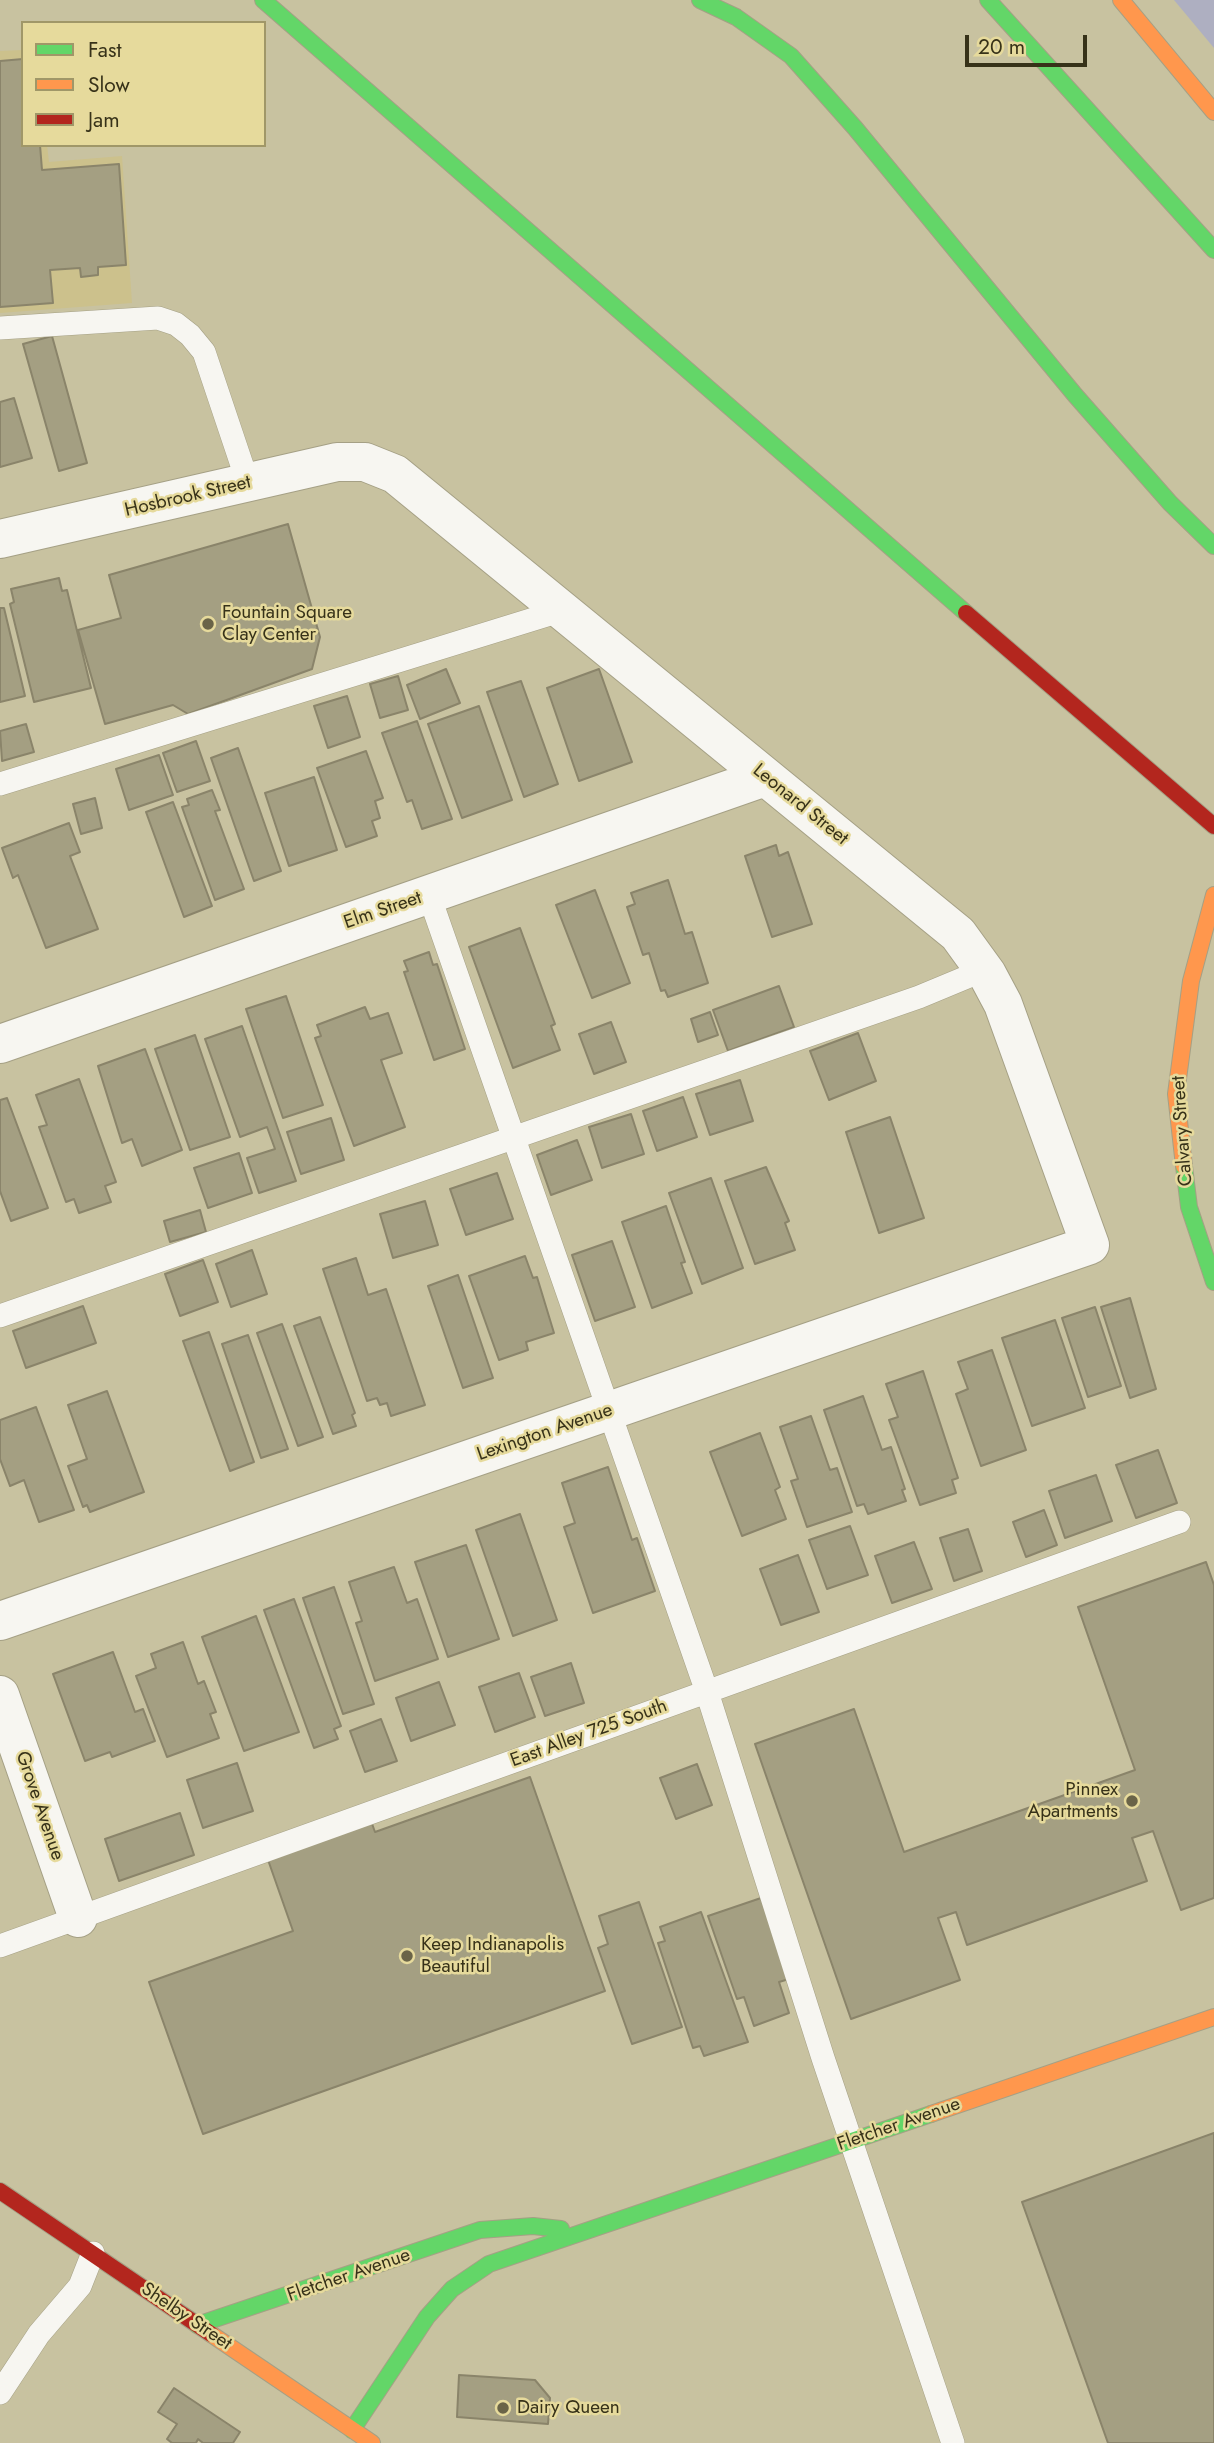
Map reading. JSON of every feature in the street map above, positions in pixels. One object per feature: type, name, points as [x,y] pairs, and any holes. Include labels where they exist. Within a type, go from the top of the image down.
[{"type":"main road","points":[[263,0],[667,355],[1214,825]]},
{"type":"main road","points":[[700,0],[736,17],[791,56],[855,128],[1083,405],[1170,503],[1214,546]]},
{"type":"main road","points":[[988,0],[1214,250]]},
{"type":"main road","points":[[1121,0],[1214,112]]},
{"type":"main road","name":"Calvary Street","points":[[1214,895],[1185,1015],[1176,1094],[1189,1207],[1214,1282]]},
{"type":"main road","name":"Fletcher Avenue","points":[[356,2439],[426,2317],[452,2289],[502,2259],[1214,2017]]},
{"type":"main road","name":"Shelby Street","points":[[0,2191],[197,2325],[356,2439]]},
{"type":"main road","name":"Fletcher Avenue","points":[[197,2325],[258,2308],[480,2230],[533,2226],[584,2231]]},
{"type":"street","name":"Hosbrook Street","points":[[0,539],[352,460],[376,465]]},
{"type":"street","name":"Leonard Street","points":[[376,465],[408,482],[958,934],[984,970],[1003,1004],[1090,1245]]},
{"type":"street","name":"Elm Street","points":[[0,1044],[765,777]]},
{"type":"street","name":"Lexington Avenue","points":[[0,1621],[1090,1245]]},
{"type":"street","name":"Grove Avenue","points":[[0,1695],[78,1918]]},
{"type":"lane","points":[[0,328],[158,318],[176,324],[190,335],[204,352],[248,483]]},
{"type":"lane","points":[[0,784],[563,610]]},
{"type":"lane","points":[[429,895],[707,1692],[851,2142],[953,2443]]},
{"type":"lane","points":[[0,1316],[919,997],[984,970]]},
{"type":"lane","name":"East Alley 725 South","points":[[0,1947],[1179,1522]]},
{"type":"lane","points":[[0,2393],[39,2334],[80,2286],[93,2253]]},
{"type":"shaded area","points":[[1174,0],[1214,0],[1214,48]]},
{"type":"shaded area","points":[[21,50],[21,147],[47,147],[49,162],[122,156],[132,303],[0,313],[0,51]]},
{"type":"building","points":[[21,59],[21,147],[40,147],[42,170],[119,164],[126,265],[98,267],[98,275],[81,277],[80,268],[50,270],[53,303],[0,307],[0,61]]},
{"type":"building","points":[[52,336],[87,463],[59,471],[23,344]]},
{"type":"building","points":[[14,398],[32,458],[0,467],[0,402]]},
{"type":"building","name":"Fountain Square Clay Center","points":[[288,524],[320,637],[312,669],[188,714],[173,705],[105,724],[78,630],[121,618],[109,575]]},
{"type":"building","points":[[59,578],[62,591],[67,590],[91,688],[34,702],[10,604],[14,602],[11,589]]},
{"type":"building","points":[[0,608],[4,608],[25,696],[0,702]]},
{"type":"building","points":[[446,669],[460,703],[420,719],[407,685]]},
{"type":"building","points":[[599,669],[632,762],[579,781],[547,688]]},
{"type":"building","points":[[398,676],[408,710],[380,718],[370,684]]},
{"type":"building","points":[[521,681],[558,784],[524,797],[487,692]]},
{"type":"building","points":[[347,696],[360,737],[328,748],[314,706]]},
{"type":"building","points":[[479,706],[512,800],[462,818],[428,724]]},
{"type":"building","points":[[417,721],[452,819],[422,829],[412,800],[407,802],[382,733]]},
{"type":"building","points":[[26,724],[34,752],[2,761],[0,731]]},
{"type":"building","points":[[196,741],[210,781],[177,792],[163,753]]},
{"type":"building","points":[[238,748],[281,871],[254,881],[211,758]]},
{"type":"building","points":[[366,751],[383,798],[375,801],[380,818],[372,821],[377,836],[346,847],[317,768]]},
{"type":"building","points":[[159,755],[173,795],[129,810],[116,769]]},
{"type":"building","points":[[314,777],[337,850],[289,866],[265,793]]},
{"type":"building","points":[[212,790],[220,810],[215,811],[244,889],[215,900],[182,807],[189,805],[187,799]]},
{"type":"building","points":[[95,798],[102,828],[81,834],[73,804]]},
{"type":"building","points":[[173,802],[212,906],[184,917],[146,812]]},
{"type":"building","points":[[69,823],[80,852],[70,856],[98,929],[46,948],[18,875],[13,878],[2,848]]},
{"type":"building","points":[[776,845],[779,856],[788,852],[812,924],[772,937],[745,856]]},
{"type":"building","points":[[668,880],[685,934],[692,932],[708,983],[668,997],[665,990],[661,991],[649,953],[643,955],[627,907],[635,904],[631,893]]},
{"type":"building","points":[[595,890],[630,983],[592,998],[556,905]]},
{"type":"building","points":[[520,928],[555,1024],[551,1026],[560,1050],[513,1068],[469,947]]},
{"type":"building","points":[[429,952],[433,965],[437,964],[465,1049],[434,1060],[404,972],[408,971],[404,961]]},
{"type":"building","points":[[779,986],[794,1027],[728,1051],[713,1010]]},
{"type":"building","points":[[286,996],[323,1105],[283,1118],[246,1009]]},
{"type":"building","points":[[365,1007],[370,1019],[388,1013],[402,1053],[381,1060],[405,1127],[354,1146],[315,1038],[321,1036],[317,1025]]},
{"type":"building","points":[[710,1012],[718,1035],[698,1042],[691,1019]]},
{"type":"building","points":[[611,1022],[626,1062],[594,1074],[579,1034]]},
{"type":"building","points":[[242,1026],[296,1181],[259,1193],[247,1158],[275,1149],[267,1127],[240,1137],[205,1039]]},
{"type":"building","points":[[858,1033],[876,1081],[829,1100],[810,1051]]},
{"type":"building","points":[[195,1035],[230,1137],[190,1150],[155,1049]]},
{"type":"building","points":[[145,1049],[182,1150],[142,1166],[132,1139],[122,1143],[98,1066]]},
{"type":"building","points":[[79,1079],[116,1182],[105,1186],[111,1202],[79,1213],[74,1199],[66,1202],[39,1127],[47,1125],[36,1095]]},
{"type":"building","points":[[740,1080],[753,1121],[710,1135],[696,1094]]},
{"type":"building","points":[[683,1097],[697,1137],[657,1151],[643,1111]]},
{"type":"building","points":[[7,1098],[48,1208],[11,1221],[0,1191],[0,1100]]},
{"type":"building","points":[[631,1114],[644,1154],[602,1168],[589,1127]]},
{"type":"building","points":[[890,1117],[924,1218],[879,1233],[846,1132]]},
{"type":"building","points":[[331,1118],[344,1160],[301,1174],[287,1132]]},
{"type":"building","points":[[577,1140],[592,1180],[551,1195],[537,1155]]},
{"type":"building","points":[[239,1153],[252,1193],[208,1208],[194,1168]]},
{"type":"building","points":[[766,1167],[789,1221],[785,1223],[795,1250],[755,1264],[725,1181]]},
{"type":"building","points":[[497,1173],[513,1219],[466,1235],[450,1189]]},
{"type":"building","points":[[711,1178],[743,1268],[702,1284],[669,1193]]},
{"type":"building","points":[[425,1201],[438,1245],[393,1258],[380,1214]]},
{"type":"building","points":[[666,1206],[685,1262],[681,1263],[692,1293],[652,1308],[622,1222]]},
{"type":"building","points":[[200,1210],[206,1232],[170,1242],[164,1221]]},
{"type":"building","points":[[612,1241],[635,1307],[595,1321],[572,1255]]},
{"type":"building","points":[[252,1250],[267,1294],[231,1307],[216,1264]]},
{"type":"building","points":[[525,1256],[533,1278],[537,1277],[554,1333],[526,1342],[528,1350],[499,1360],[469,1276]]},
{"type":"building","points":[[356,1258],[368,1295],[386,1289],[425,1405],[391,1416],[387,1403],[380,1405],[377,1398],[367,1401],[323,1269]]},
{"type":"building","points":[[203,1260],[218,1302],[180,1316],[165,1274]]},
{"type":"building","points":[[458,1275],[493,1378],[463,1388],[428,1286]]},
{"type":"building","points":[[1130,1298],[1156,1389],[1130,1398],[1101,1307]]},
{"type":"building","points":[[83,1306],[96,1343],[26,1368],[13,1331]]},
{"type":"building","points":[[1095,1307],[1121,1386],[1088,1397],[1062,1318]]},
{"type":"building","points":[[320,1317],[355,1413],[352,1415],[356,1426],[333,1434],[294,1326]]},
{"type":"building","points":[[1055,1320],[1085,1408],[1032,1426],[1002,1338]]},
{"type":"building","points":[[282,1324],[323,1437],[298,1446],[257,1333]]},
{"type":"building","points":[[209,1332],[254,1462],[230,1471],[183,1341]]},
{"type":"building","points":[[248,1335],[288,1449],[261,1458],[222,1344]]},
{"type":"building","points":[[992,1350],[1026,1450],[981,1466],[956,1394],[968,1389],[958,1362]]},
{"type":"building","points":[[923,1371],[958,1478],[952,1480],[956,1493],[920,1505],[889,1420],[898,1417],[886,1384]]},
{"type":"building","points":[[107,1391],[144,1492],[90,1512],[87,1505],[83,1507],[68,1466],[87,1459],[68,1405]]},
{"type":"building","points":[[863,1396],[882,1450],[891,1447],[905,1489],[902,1490],[906,1501],[868,1514],[864,1504],[857,1506],[824,1410]]},
{"type":"building","points":[[36,1407],[74,1510],[39,1522],[24,1480],[10,1486],[0,1459],[0,1420]]},
{"type":"building","points":[[811,1416],[830,1470],[837,1468],[852,1512],[807,1527],[791,1481],[798,1479],[780,1427]]},
{"type":"building","points":[[760,1433],[780,1487],[775,1490],[786,1519],[742,1536],[710,1452]]},
{"type":"building","points":[[1158,1450],[1177,1503],[1136,1518],[1116,1465]]},
{"type":"building","points":[[608,1467],[632,1540],[637,1538],[655,1591],[593,1613],[564,1527],[575,1523],[562,1483]]},
{"type":"building","points":[[1096,1475],[1112,1521],[1065,1538],[1049,1491]]},
{"type":"building","points":[[1044,1510],[1057,1545],[1026,1557],[1013,1522]]},
{"type":"building","points":[[520,1514],[557,1620],[513,1636],[476,1530]]},
{"type":"building","points":[[850,1526],[868,1575],[827,1589],[809,1540]]},
{"type":"building","points":[[968,1529],[982,1571],[954,1581],[940,1538]]},
{"type":"building","points":[[914,1542],[932,1589],[892,1603],[875,1556]]},
{"type":"building","points":[[466,1545],[499,1639],[448,1657],[415,1562]]},
{"type":"building","points":[[798,1555],[819,1612],[781,1625],[760,1569]]},
{"type":"building","name":"Pinnex Apartments","points":[[1206,1562],[1214,1585],[1214,1898],[1181,1910],[1153,1831],[1132,1838],[1147,1881],[967,1945],[956,1912],[938,1918],[960,1980],[851,2019],[755,1744],[854,1709],[904,1852],[1135,1770],[1078,1607]]},
{"type":"building","points":[[394,1567],[407,1603],[417,1599],[438,1659],[375,1681],[356,1623],[362,1621],[349,1582]]},
{"type":"building","points":[[334,1587],[374,1704],[343,1714],[303,1598]]},
{"type":"building","points":[[294,1599],[341,1726],[334,1729],[338,1739],[314,1748],[264,1610]]},
{"type":"building","points":[[256,1616],[299,1732],[244,1751],[202,1637]]},
{"type":"building","points":[[183,1642],[198,1684],[204,1681],[216,1712],[210,1714],[219,1738],[167,1757],[136,1676],[156,1668],[151,1654]]},
{"type":"building","points":[[113,1652],[135,1712],[143,1709],[155,1741],[112,1757],[110,1752],[85,1761],[53,1674]]},
{"type":"building","points":[[571,1663],[584,1703],[545,1716],[531,1677]]},
{"type":"building","points":[[519,1673],[535,1717],[495,1732],[479,1687]]},
{"type":"building","points":[[439,1682],[455,1725],[411,1741],[396,1698]]},
{"type":"building","points":[[381,1719],[397,1761],[365,1772],[350,1731]]},
{"type":"building","points":[[237,1763],[253,1811],[203,1828],[187,1780]]},
{"type":"building","points":[[697,1764],[712,1805],[676,1819],[660,1778]]},
{"type":"building","name":"Keep Indianapolis Beautiful","points":[[530,1777],[605,1991],[203,2134],[149,1982],[293,1931],[267,1857],[371,1821],[375,1832]]},
{"type":"building","points":[[180,1813],[194,1855],[119,1881],[105,1839]]},
{"type":"building","points":[[761,1898],[789,1979],[779,1982],[789,2013],[754,2026],[744,1997],[737,1999],[708,1916]]},
{"type":"building","points":[[639,1902],[682,2027],[632,2044],[598,1948],[608,1944],[599,1916]]},
{"type":"building","points":[[701,1912],[748,2042],[704,2056],[700,2046],[693,2048],[658,1943],[665,1941],[660,1927]]},
{"type":"building","points":[[1214,2133],[1214,2443],[1108,2443],[1022,2202]]},
{"type":"building","name":"Dairy Queen","points":[[459,2375],[535,2380],[550,2398],[548,2424],[457,2417]]},
{"type":"building","points":[[174,2388],[240,2432],[233,2443],[203,2443],[198,2439],[196,2443],[172,2443],[167,2439],[177,2424],[158,2412]]},
{"type":"traffic: fast","points":[[263,0],[966,613]]},
{"type":"traffic: fast","points":[[700,0],[736,17],[791,56],[855,128],[1075,395],[1170,503],[1214,546]]},
{"type":"traffic: fast","points":[[988,0],[1214,250]]},
{"type":"traffic: fast","points":[[1184,1166],[1189,1207],[1214,1282]]},
{"type":"traffic: fast","points":[[352,2430],[427,2317],[452,2289],[489,2264],[931,2114]]},
{"type":"traffic: fast","points":[[197,2325],[480,2230],[533,2226],[561,2229]]},
{"type":"traffic: slow","points":[[1121,0],[1214,112]]},
{"type":"traffic: slow","points":[[1184,1166],[1176,1094],[1191,981],[1214,895]]},
{"type":"traffic: slow","points":[[931,2114],[1214,2017]]},
{"type":"traffic: slow","points":[[211,2334],[372,2443]]},
{"type":"traffic: jam","points":[[966,613],[1214,826]]},
{"type":"traffic: jam","points":[[0,2191],[211,2334]]},
{"type":"place","name":"Fountain Square Clay Center","points":[[208,624]]},
{"type":"place","name":"Pinnex Apartments","points":[[1132,1801]]},
{"type":"place","name":"Keep Indianapolis Beautiful","points":[[407,1956]]},
{"type":"place","name":"Dairy Queen","points":[[503,2408]]}]
